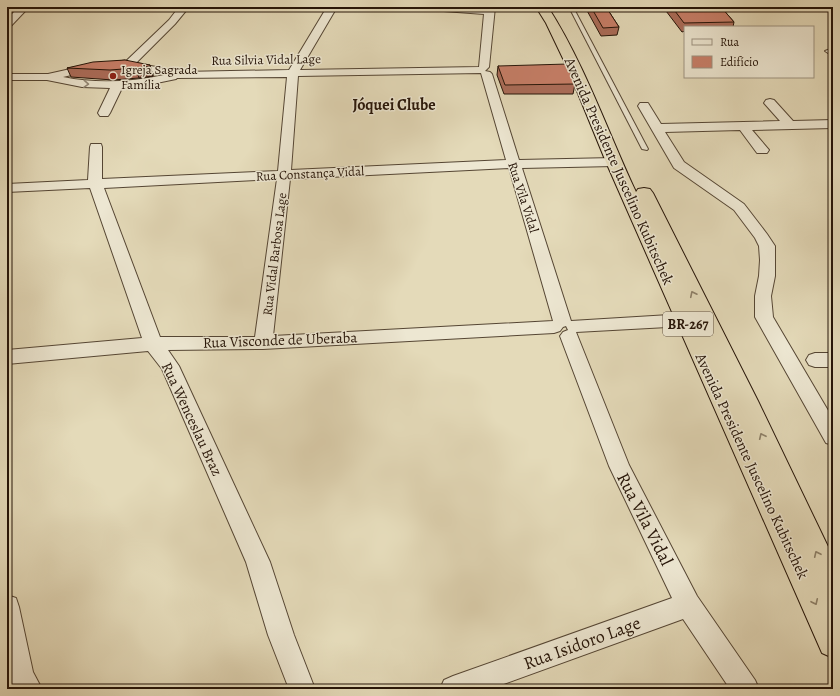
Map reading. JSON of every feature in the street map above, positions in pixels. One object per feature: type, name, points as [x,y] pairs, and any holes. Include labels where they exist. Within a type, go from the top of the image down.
[{"type":"highway","name":"Avenida Presidente Juscelino Kubitschek","points":[[543,8],[555,29],[567,69],[614,162],[833,642]]},
{"type":"highway","name":"Avenida Presidente Juscelino Kubitschek","points":[[543,8],[610,114],[629,162],[746,401],[833,589]]},
{"type":"street","points":[[7,25],[24,7]]},
{"type":"street","points":[[128,65],[172,22],[184,7]]},
{"type":"street","name":"Rua Vidal Barbosa Lage","points":[[263,344],[284,175],[293,72],[332,7]]},
{"type":"street","points":[[430,7],[492,8]]},
{"type":"street","name":"Rua Vila Vidal","points":[[492,8],[483,70],[513,164],[520,180],[565,328],[619,466],[688,605],[746,689]]},
{"type":"street","name":"Rua Silvia Vidal Lage","points":[[115,66],[128,65],[181,75],[483,70]]},
{"type":"street","points":[[48,77],[75,70],[103,66]]},
{"type":"street","points":[[7,77],[48,77],[77,84],[117,85],[181,75]]},
{"type":"street","points":[[104,113],[117,85]]},
{"type":"street","points":[[770,103],[790,125]]},
{"type":"street","points":[[644,106],[679,165],[739,207],[752,222],[767,246],[767,276],[763,296],[764,316],[833,437]]},
{"type":"street","points":[[657,128],[833,124]]},
{"type":"street","points":[[743,126],[762,150]]},
{"type":"street","name":"Rua Wenceslau Braz","points":[[96,147],[95,183],[153,344],[170,366],[258,562],[282,635],[302,689]]},
{"type":"street","name":"Rua Constança Vidal","points":[[7,188],[513,164],[614,162]]},
{"type":"street","name":"Rua Visconde de Uberaba","points":[[7,357],[153,344],[263,344],[686,320]]},
{"type":"street","points":[[815,360],[833,360]]},
{"type":"street","name":"Rua Isidoro Lage","points":[[453,689],[688,605]]},
{"type":"street","points":[[7,607],[21,678],[29,689]]},
{"type":"lane","points":[[572,7],[645,149]]},
{"type":"building","points":[[591,7],[606,7],[619,27],[603,28]]},
{"type":"building","points":[[672,7],[721,7],[734,22],[684,23]]},
{"type":"building","points":[[125,60],[150,66],[110,70],[67,68],[93,62]]},
{"type":"building","points":[[568,64],[575,84],[505,85],[498,66]]},
{"type":"place","name":"Igreja Sagrada Família","points":[[113,76]]},
{"type":"district","name":"Jóquei Clube","points":[[394,104]]}]
